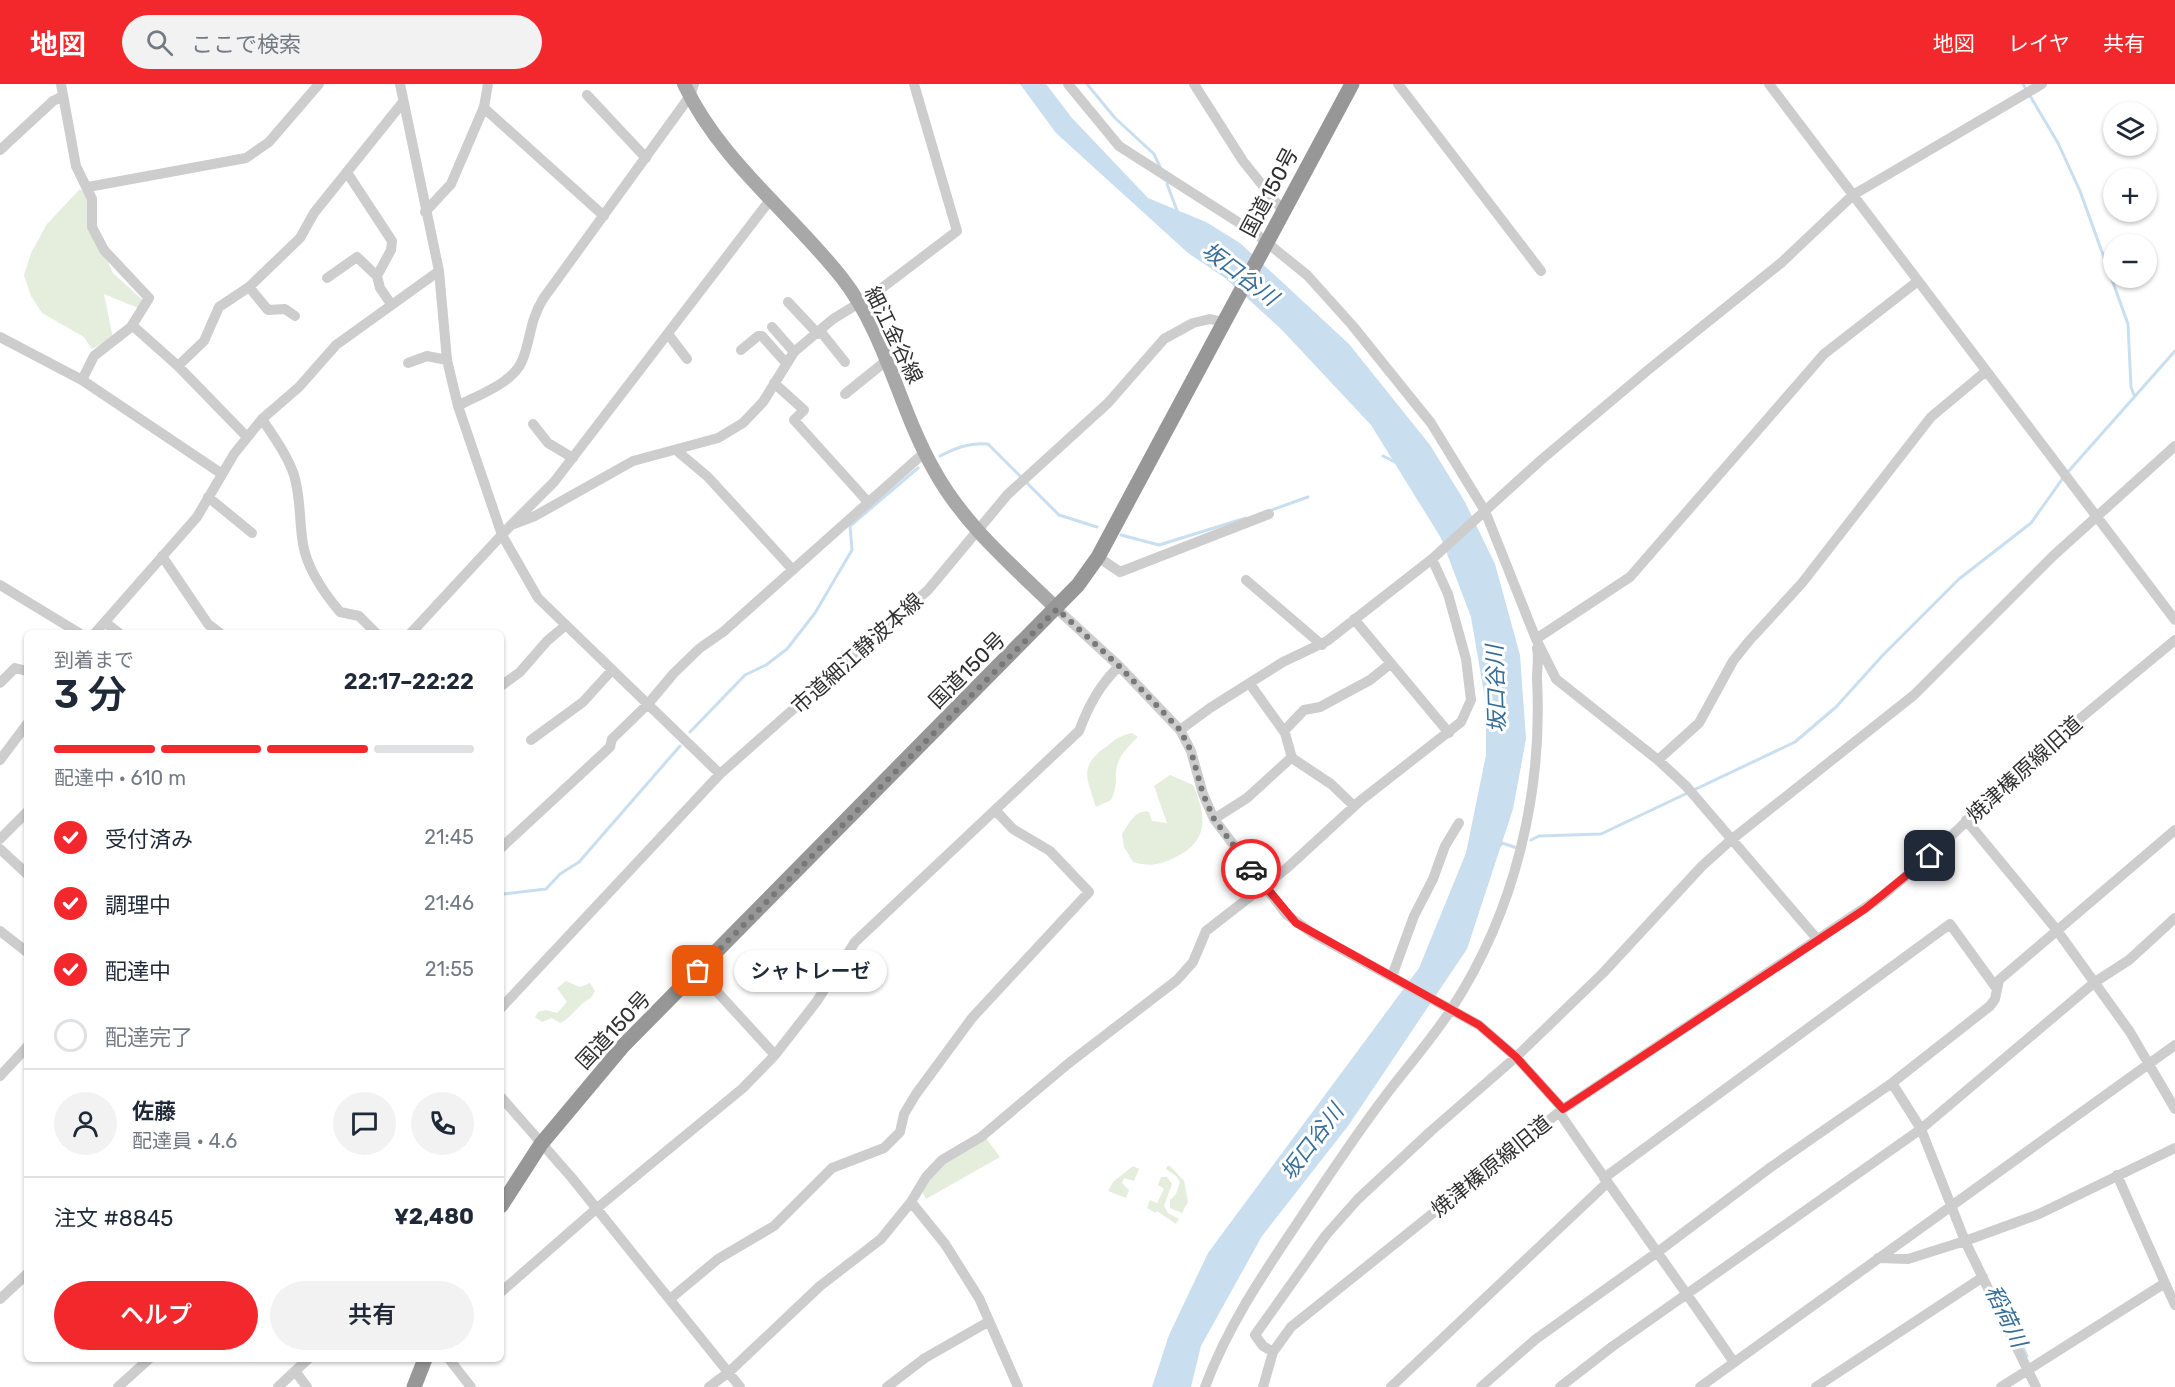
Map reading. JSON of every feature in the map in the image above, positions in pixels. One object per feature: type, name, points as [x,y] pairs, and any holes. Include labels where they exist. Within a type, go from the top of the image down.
[{"type":"highway","name":"国道150号","points":[[504,1201],[541,1144],[623,1047],[1057,609],[1098,557],[1352,84]]},
{"type":"highway","points":[[412,1386],[423,1362]]},
{"type":"main road","name":"細江金谷線","points":[[689,88],[725,148],[842,278],[858,303],[886,361],[924,452],[946,492],[977,531],[1057,609]]},
{"type":"street","points":[[61,84],[76,166],[92,199],[92,227],[104,250],[149,298],[133,326],[94,356],[82,380]]},
{"type":"street","points":[[88,187],[246,158],[269,142],[319,84]]},
{"type":"street","points":[[400,84],[439,271],[447,360],[458,406],[502,535],[538,598],[720,774]]},
{"type":"street","points":[[425,212],[451,184],[484,108],[488,84]]},
{"type":"street","points":[[511,525],[536,516],[633,461],[718,438],[743,423],[763,402],[794,352],[957,231],[914,84]]},
{"type":"street","points":[[1068,84],[1119,146],[1266,243],[1307,275],[1388,368],[1431,423],[1483,513],[1536,639],[1556,679],[1658,760],[1686,786],[1818,940]]},
{"type":"street","points":[[1194,84],[1243,161],[1283,211]]},
{"type":"street","points":[[1398,84],[1541,271]]},
{"type":"street","points":[[1768,84],[2060,472],[2175,620]]},
{"type":"street","points":[[1180,730],[1210,708],[1283,662],[1322,645],[1432,559],[1648,370],[1767,275],[1853,195],[2039,86]]},
{"type":"street","points":[[458,406],[513,375],[522,361],[536,309],[646,158],[689,88]]},
{"type":"street","points":[[587,95],[646,158]]},
{"type":"street","points":[[0,150],[53,101],[63,96]]},
{"type":"street","points":[[178,366],[204,341],[219,307],[249,287],[300,238],[314,213],[348,174],[404,102]]},
{"type":"street","points":[[484,108],[604,216]]},
{"type":"street","points":[[348,174],[392,241],[391,250],[377,276]]},
{"type":"street","points":[[414,630],[554,482],[770,200]]},
{"type":"street","points":[[327,278],[357,257],[377,276],[391,304]]},
{"type":"street","points":[[98,630],[197,517],[222,474],[262,419],[299,387],[336,345],[439,271]]},
{"type":"street","points":[[1536,639],[1630,577],[1824,354],[1918,281]]},
{"type":"street","points":[[249,287],[268,310],[285,309],[294,316]]},
{"type":"street","points":[[788,302],[845,362]]},
{"type":"street","name":"市道細江静波本線","points":[[504,1005],[720,774],[928,590],[977,531],[1025,480],[1108,402],[1164,339],[1193,323],[1210,319],[1223,322]]},
{"type":"street","points":[[133,326],[178,366],[247,437]]},
{"type":"street","points":[[772,327],[794,352]]},
{"type":"street","points":[[668,334],[687,359]]},
{"type":"street","points":[[741,350],[758,336],[762,336],[786,363]]},
{"type":"street","points":[[0,337],[82,380],[222,474]]},
{"type":"street","points":[[408,363],[427,356],[447,360]]},
{"type":"street","points":[[845,394],[886,361]]},
{"type":"street","points":[[1658,760],[1699,723],[1733,662],[1749,640],[1802,583],[1931,417],[1985,372]]},
{"type":"street","points":[[774,383],[804,410],[794,420],[868,502]]},
{"type":"street","points":[[262,419],[285,454],[294,476],[300,506],[303,545],[312,571],[340,612],[359,616],[373,630]]},
{"type":"street","points":[[533,424],[548,443],[573,458]]},
{"type":"street","points":[[1273,1352],[1263,1346],[1255,1335],[1326,1235],[1358,1199],[1423,1138],[1516,1057],[1604,973],[1702,866],[1731,840],[1914,695],[2053,556],[2175,446]]},
{"type":"street","points":[[676,450],[708,477],[793,570]]},
{"type":"street","points":[[504,845],[610,747],[612,739],[700,648],[723,632],[924,452]]},
{"type":"street","points":[[208,497],[252,533]]},
{"type":"street","points":[[1098,557],[1120,572],[1269,514]]},
{"type":"street","points":[[162,556],[208,624],[216,630]]},
{"type":"street","points":[[709,1387],[729,1372],[820,1286],[881,1239],[911,1202],[926,1177],[942,1160],[981,1137],[1069,1063],[1177,980],[1193,962],[1206,931],[1265,886],[1319,840],[1354,806],[1449,733],[1467,714],[1471,700],[1459,628],[1445,585],[1432,559]]},
{"type":"street","points":[[1246,580],[1322,645]]},
{"type":"street","points":[[0,585],[74,630]]},
{"type":"street","points":[[1057,609],[1119,666],[1180,730],[1191,751],[1203,794],[1214,819],[1296,923],[1479,1025],[1516,1057],[1561,1110],[1606,1180],[1659,1251],[1733,1362]]},
{"type":"street","points":[[1354,619],[1449,733]]},
{"type":"street","points":[[106,623],[115,630]]},
{"type":"street","points":[[504,684],[520,672],[547,640],[566,626]]},
{"type":"street","points":[[1205,1387],[1215,1360],[1249,1296],[1357,1134],[1451,1010],[1474,971],[1501,911],[1518,858],[1534,788],[1539,737],[1536,639]]},
{"type":"street","name":"焼津榛原線旧道","points":[[1263,1387],[1273,1352],[1291,1327],[1561,1110],[1818,940],[1895,886],[2036,755],[2175,640]]},
{"type":"street","points":[[1284,731],[1304,710],[1320,707],[1370,680],[1390,664]]},
{"type":"street","points":[[504,1289],[596,1209],[743,1088],[775,1055],[817,1001],[855,942],[1079,731],[1089,704],[1101,684],[1119,666]]},
{"type":"street","points":[[0,683],[15,668],[24,670]]},
{"type":"street","points":[[531,740],[583,702],[612,670]]},
{"type":"street","points":[[1250,684],[1284,731],[1292,757],[1331,784],[1354,806]]},
{"type":"street","points":[[0,760],[24,728]]},
{"type":"street","points":[[1214,819],[1247,798],[1292,757]]},
{"type":"street","points":[[670,1299],[718,1259],[774,1226],[832,1168],[884,1148],[900,1132],[904,1114],[915,1094],[972,1018],[1089,892],[1050,851],[1013,829],[996,811]]},
{"type":"street","points":[[0,839],[24,815]]},
{"type":"street","points":[[1966,820],[2056,929],[2095,982],[2130,1032],[2147,1065],[2175,1109]]},
{"type":"street","points":[[1394,977],[1413,916],[1432,879],[1445,846],[1459,823]]},
{"type":"street","points":[[1481,1387],[1536,1339],[1771,1167],[1892,1083],[1990,1006],[1995,999],[1999,980],[2056,929],[2175,830]]},
{"type":"street","points":[[0,849],[24,871]]},
{"type":"street","points":[[1560,1387],[1687,1293],[1921,1129],[2095,982],[2129,960],[2175,918]]},
{"type":"street","points":[[1390,1387],[1606,1180],[1950,924],[1997,989]]},
{"type":"street","points":[[0,931],[24,947]]},
{"type":"street","points":[[698,971],[775,1055]]},
{"type":"street","points":[[1700,1387],[1713,1383],[1733,1362],[1950,1204],[2175,1045]]},
{"type":"street","points":[[0,1076],[24,1050]]},
{"type":"street","points":[[1892,1083],[1921,1129],[1965,1241],[2031,1368],[2037,1387]]},
{"type":"street","points":[[504,1101],[596,1209],[740,1387]]},
{"type":"street","points":[[1878,1258],[1908,1259],[2039,1214],[2175,1148]]},
{"type":"street","points":[[2117,1175],[2175,1305]]},
{"type":"street","points":[[911,1202],[945,1244],[979,1298],[1018,1387]]},
{"type":"street","points":[[1816,1387],[1983,1277]]},
{"type":"street","points":[[0,1299],[24,1278]]},
{"type":"street","points":[[2001,1387],[2165,1283]]},
{"type":"street","points":[[887,1387],[925,1358],[988,1322]]},
{"type":"street","points":[[118,1387],[146,1362]]},
{"type":"street","points":[[279,1387],[305,1362]]},
{"type":"street","points":[[451,1362],[471,1387]]},
{"type":"street","points":[[295,1371],[307,1387]]},
{"type":"green space","points":[[80,189],[92,199],[98,239],[113,273],[148,305],[138,308],[104,294],[113,338],[92,349],[84,337],[42,313],[31,296],[24,275],[31,253],[47,224]]},
{"type":"green space","points":[[1132,733],[1138,737],[1118,762],[1115,789],[1111,800],[1096,807],[1088,779],[1089,766],[1098,753],[1122,736]]},
{"type":"green space","points":[[1170,775],[1193,785],[1201,808],[1202,828],[1199,836],[1185,852],[1159,864],[1133,862],[1124,847],[1122,834],[1136,815],[1144,812],[1149,812],[1152,821],[1167,823],[1154,786]]},
{"type":"green space","points":[[566,981],[580,987],[590,983],[595,991],[591,998],[560,1023],[552,1018],[542,1022],[535,1017],[538,1012],[546,1010],[557,1013],[567,1002],[557,988]]},
{"type":"green space","points":[[986,1138],[1000,1157],[926,1199],[922,1191],[942,1164]]},
{"type":"green space","points":[[1133,1166],[1139,1169],[1134,1181],[1124,1178],[1122,1183],[1129,1190],[1126,1198],[1108,1191],[1113,1182]]},
{"type":"green space","points":[[1170,1166],[1184,1181],[1188,1202],[1182,1213],[1170,1208],[1170,1200],[1176,1194],[1180,1182],[1166,1169]]},
{"type":"green space","points":[[1161,1177],[1167,1177],[1172,1184],[1164,1206],[1168,1213],[1179,1219],[1176,1224],[1157,1211],[1156,1213],[1147,1208],[1150,1200],[1157,1203],[1164,1189],[1158,1185]]},
{"type":"water","name":"坂口谷川","points":[[1020,84],[1046,84],[1072,118],[1148,198],[1206,222],[1240,243],[1349,344],[1430,445],[1465,502],[1495,564],[1520,655],[1526,739],[1513,809],[1467,949],[1348,1126],[1262,1236],[1201,1346],[1191,1387],[1152,1387],[1169,1335],[1208,1253],[1419,968],[1466,853],[1486,755],[1486,705],[1471,617],[1441,538],[1371,425],[1281,329],[1225,278],[1188,253],[1056,133]]},
{"type":"waterway","points":[[1087,84],[1115,118],[1154,154],[1160,167]]},
{"type":"waterway","points":[[2023,84],[2058,143],[2080,191],[2128,324],[2131,387],[2134,395]]},
{"type":"waterway","points":[[1167,184],[1178,213]]},
{"type":"waterway","points":[[2067,473],[2175,351]]},
{"type":"waterway","points":[[940,456],[963,446],[988,444],[1059,515],[1097,527]]},
{"type":"waterway","points":[[1383,456],[1395,462]]},
{"type":"waterway","points":[[690,732],[745,675],[766,665],[787,649],[815,613],[852,550],[850,526],[918,468]]},
{"type":"waterway","points":[[1531,840],[1539,836],[1601,834],[1795,742],[1836,707],[1883,655],[1959,579],[2031,523],[2063,478]]},
{"type":"waterway","points":[[1269,511],[1308,497]]},
{"type":"waterway","points":[[1121,535],[1159,545],[1246,518]]},
{"type":"waterway","points":[[504,894],[546,889],[560,874],[579,862],[680,746]]},
{"type":"waterway","points":[[1500,846],[1502,843],[1517,848]]},
{"type":"waterway","name":"稻荷川","points":[[2019,1340],[2027,1356]]},
{"type":"way so far","points":[[698,971],[1057,609],[1119,666],[1180,730],[1191,751],[1203,794],[1214,819],[1222,833],[1251,869]]},
{"type":"place","name":"シャトレーゼ","points":[[698,971]]},
{"type":"route","points":[[1251,869],[1286,914],[1296,923],[1479,1025],[1516,1057],[1563,1109],[1865,909],[1930,856]]}]
